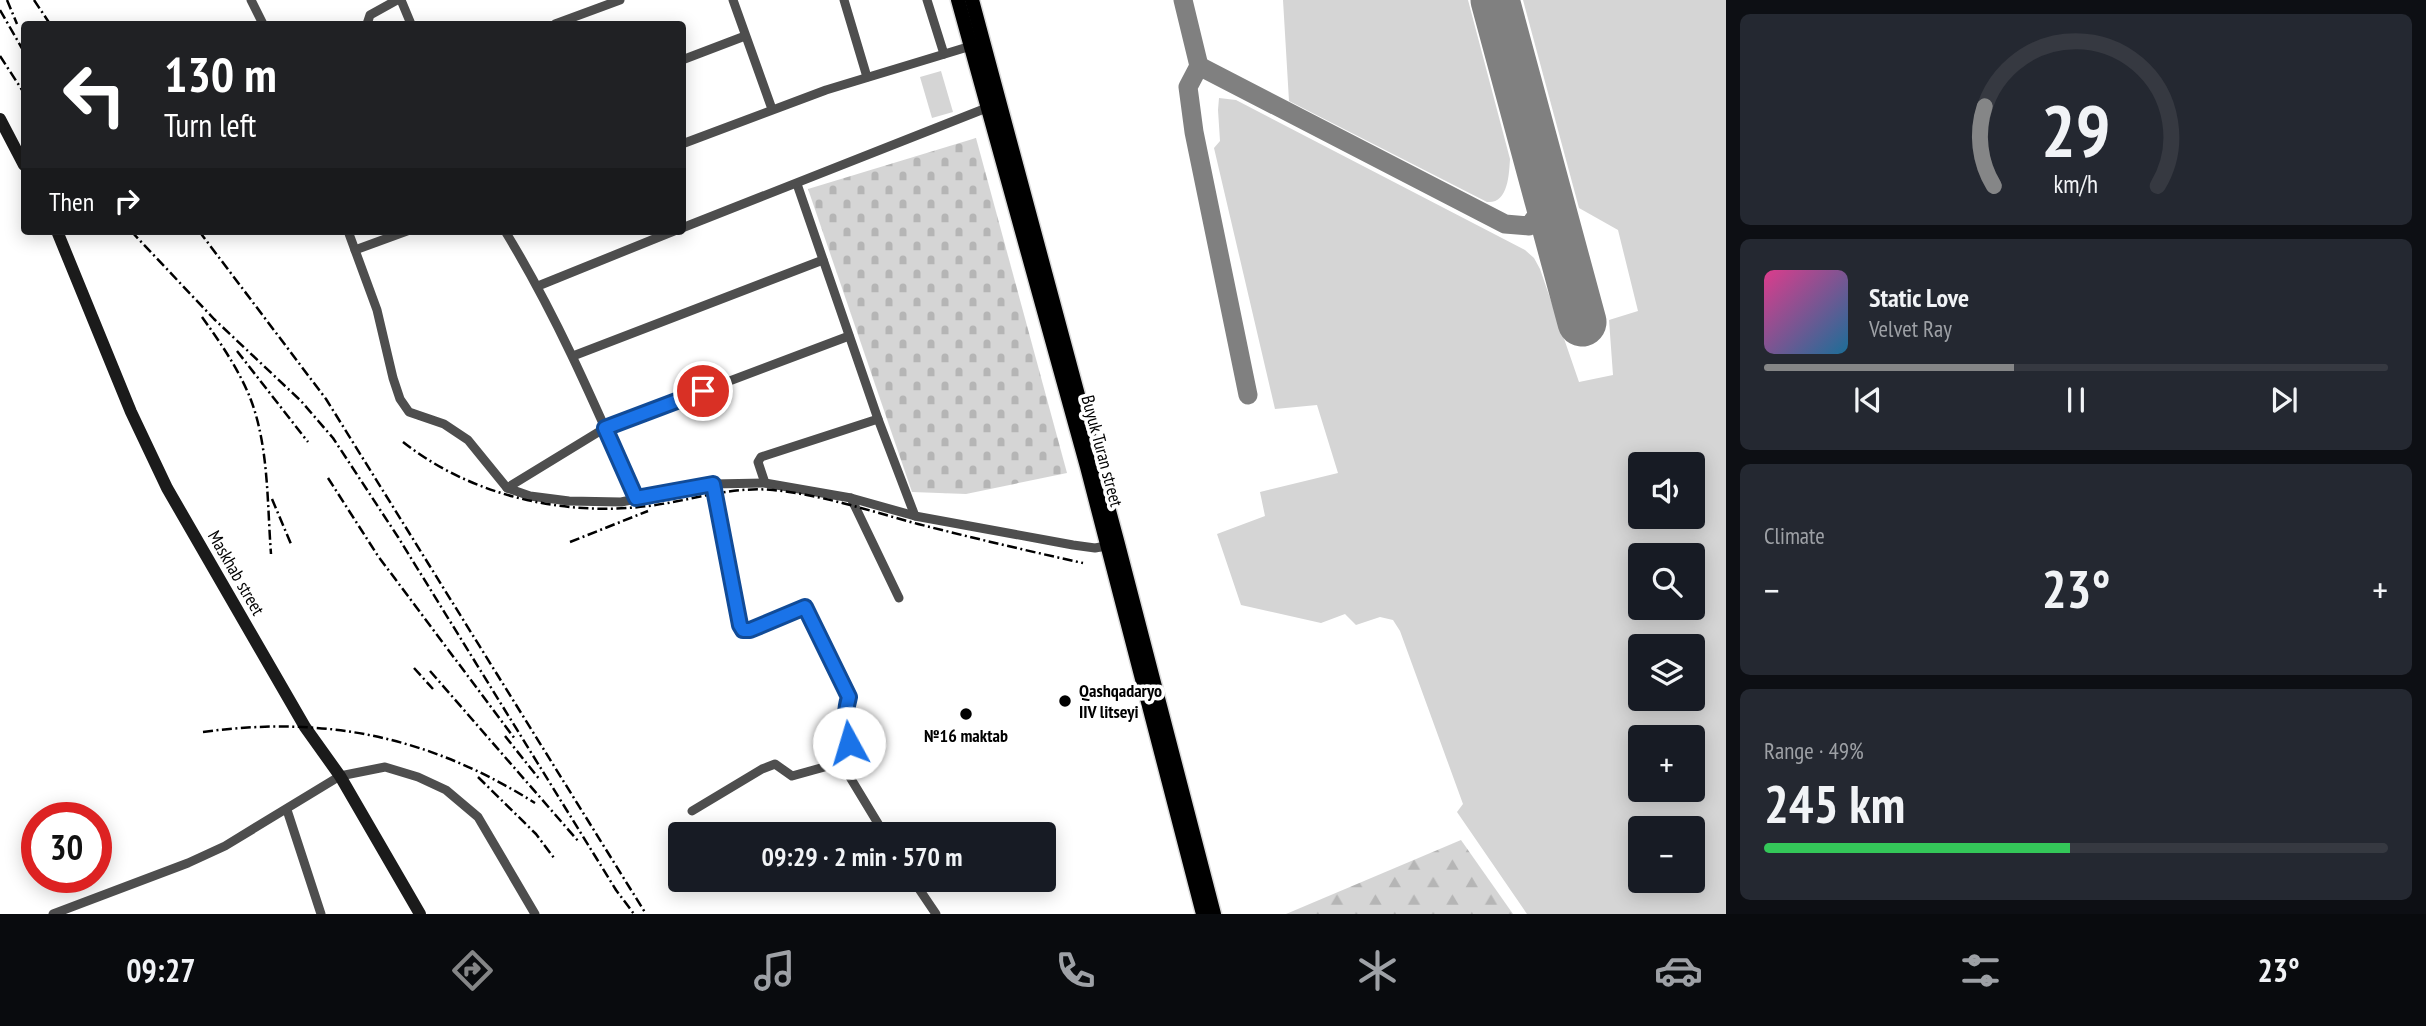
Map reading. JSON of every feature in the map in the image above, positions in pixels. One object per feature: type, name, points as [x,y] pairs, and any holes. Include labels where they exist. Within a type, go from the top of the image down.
[{"type":"main road","name":"Buyuk Turan street","points":[[958,0],[1113,545],[1214,914]]},
{"type":"main road","name":"Buyuk Turan street","points":[[972,0],[1113,545],[1203,914]]},
{"type":"main road","points":[[0,120],[21,158]]},
{"type":"main road","name":"Maskhab street","points":[[59,235],[131,412],[166,488],[305,727],[340,776],[420,914]]},
{"type":"street","points":[[251,0],[262,21]]},
{"type":"street","points":[[367,21],[369,15],[399,0],[410,21]]},
{"type":"street","points":[[563,21],[620,0]]},
{"type":"street","points":[[733,0],[772,109]]},
{"type":"street","points":[[844,0],[867,77]]},
{"type":"street","points":[[927,0],[944,54]]},
{"type":"street","points":[[686,58],[745,36]]},
{"type":"street","points":[[686,142],[772,109],[971,46]]},
{"type":"street","points":[[686,226],[989,107]]},
{"type":"street","points":[[797,184],[878,419],[915,516]]},
{"type":"street","points":[[349,235],[377,310],[393,378],[408,412],[444,424],[468,440],[507,488],[530,496],[569,501],[621,502],[713,484],[765,483],[851,498],[915,516],[1087,548],[1113,545]]},
{"type":"street","points":[[355,250],[396,235]]},
{"type":"street","points":[[507,235],[538,286],[573,356],[636,498]]},
{"type":"street","points":[[538,286],[664,235]]},
{"type":"street","points":[[573,356],[823,260]]},
{"type":"street","points":[[507,488],[605,428],[849,336]]},
{"type":"street","points":[[765,483],[758,461],[761,457],[878,419]]},
{"type":"street","points":[[713,484],[740,625],[743,630],[750,630],[805,607],[849,697],[845,723],[851,754],[850,763],[845,769]]},
{"type":"street","points":[[851,498],[899,598]]},
{"type":"street","points":[[692,811],[775,764],[792,776],[839,763],[877,822]]},
{"type":"street","points":[[53,914],[188,863],[225,846],[340,776],[386,767],[418,777],[446,790],[478,817],[535,914]]},
{"type":"street","points":[[287,810],[321,914]]},
{"type":"street","points":[[921,892],[936,914]]},
{"type":"green space","points":[[1283,0],[1468,0],[1510,159],[1506,187],[1499,198],[1487,202],[1289,101]]},
{"type":"green space","points":[[1523,0],[1726,0],[1726,914],[1527,914],[1457,812],[1463,804],[1400,631],[1393,620],[1380,617],[1356,625],[1345,614],[1321,623],[1241,605],[1217,534],[1265,516],[1260,492],[1338,473],[1317,405],[1275,409],[1214,148],[1220,141],[1219,98],[1236,100],[1525,250],[1534,258],[1540,269],[1579,382],[1613,375],[1609,320],[1638,311],[1618,230],[1579,208]]},
{"type":"green space","points":[[941,71],[953,112],[932,118],[920,77]]},
{"type":"green space","points":[[976,138],[1067,473],[966,494],[912,492],[808,189]]},
{"type":"green space","points":[[1461,840],[1513,914],[1286,914]]},
{"type":"taxiway","points":[[1183,0],[1199,66],[1188,87],[1194,132],[1248,395]]},
{"type":"taxiway","points":[[1199,66],[1505,224],[1529,226],[1541,210],[1546,190]]},
{"type":"runway","points":[[1495,0],[1582,322]]},
{"type":"railway","points":[[7,0],[17,24]]},
{"type":"railway","points":[[34,0],[48,21]]},
{"type":"railway","points":[[0,10],[21,47]]},
{"type":"railway","points":[[0,56],[21,88]]},
{"type":"railway","points":[[135,235],[214,319],[301,401],[333,438],[398,537],[616,890],[634,914]]},
{"type":"railway","points":[[202,235],[326,399],[646,914]]},
{"type":"railway","points":[[202,317],[239,375],[256,414],[264,453],[271,554]]},
{"type":"railway","points":[[237,351],[308,442]]},
{"type":"railway","points":[[403,442],[458,476],[519,498],[551,505],[616,509],[664,504],[741,490],[792,492],[1083,563]]},
{"type":"railway","points":[[328,478],[378,556],[515,739]]},
{"type":"railway","points":[[272,499],[291,544]]},
{"type":"railway","points":[[570,542],[648,511]]},
{"type":"railway","points":[[414,668],[433,689]]},
{"type":"railway","points":[[430,671],[579,842]]},
{"type":"railway","points":[[203,732],[248,727],[292,727],[376,736],[456,762],[496,780],[535,803]]},
{"type":"railway","points":[[505,736],[540,780]]},
{"type":"railway","points":[[478,777],[536,834],[554,858]]},
{"type":"place","name":"Qashqadaryo IIV litseyi","points":[[1065,701]]},
{"type":"place","name":"№16 maktab","points":[[966,714]]},
{"type":"route","points":[[703,391],[605,428],[636,498],[713,484],[717,492],[740,625],[743,630],[750,630],[805,607],[849,697],[845,723],[849,743]]}]
